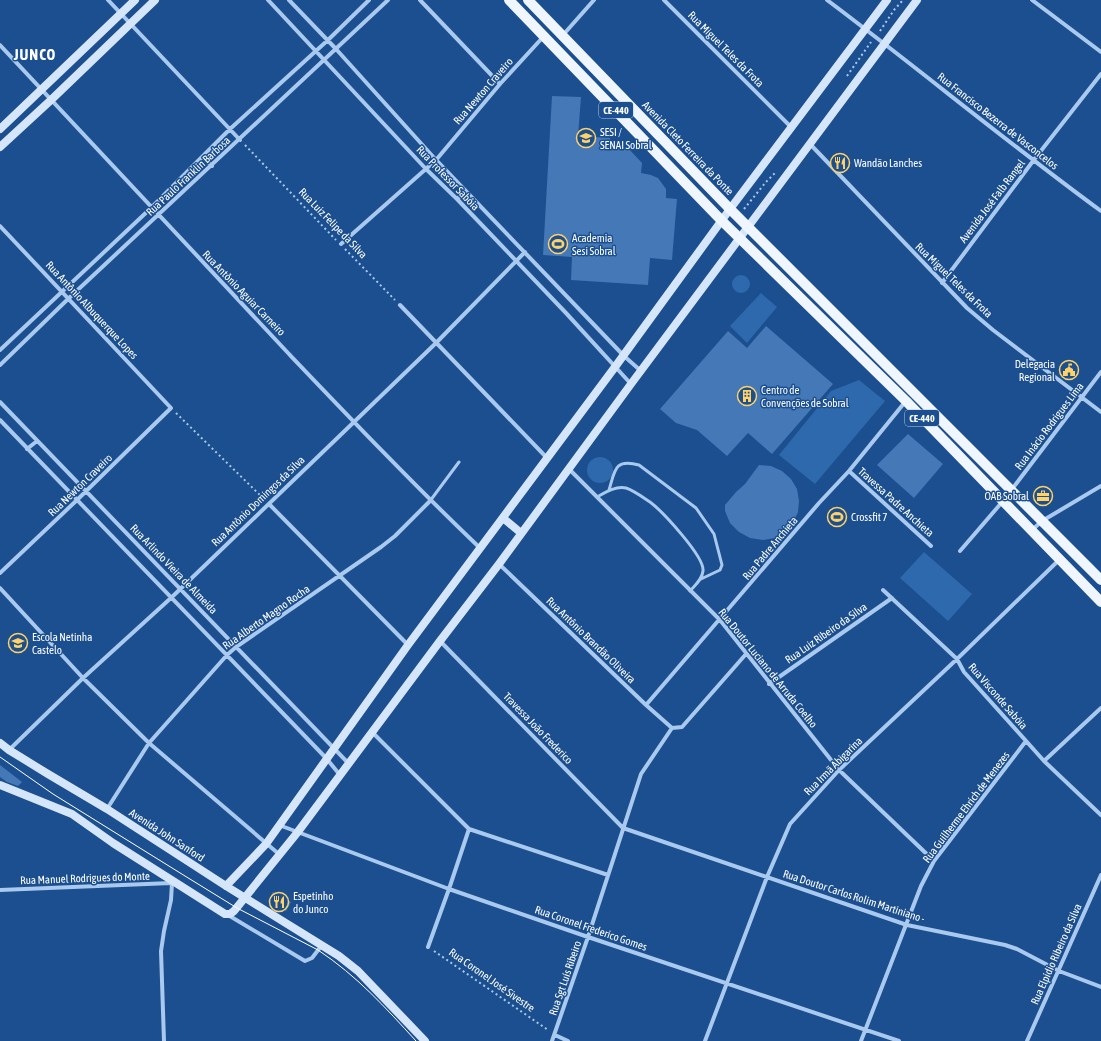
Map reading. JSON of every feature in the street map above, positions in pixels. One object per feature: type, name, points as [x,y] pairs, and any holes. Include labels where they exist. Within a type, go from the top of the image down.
[{"type":"main road","points":[[0,130],[135,0]]},
{"type":"main road","points":[[0,148],[155,0]]},
{"type":"main road","name":"CE-440","points":[[509,0],[722,221],[906,401],[1101,602]]},
{"type":"main road","name":"Avenida Cleto Ferreira da Ponte","points":[[528,0],[748,227]]},
{"type":"main road","points":[[226,886],[266,844],[408,645],[616,367],[730,210],[887,0]]},
{"type":"main road","points":[[0,785],[72,814],[174,883],[226,914],[230,914],[234,911],[280,855],[373,733],[640,371],[917,0]]},
{"type":"main road","name":"CE-440","points":[[748,227],[1101,580]]},
{"type":"main road","points":[[502,518],[521,533]]},
{"type":"main road","name":"Avenida John Sanford","points":[[0,743],[322,945],[358,971],[426,1041]]},
{"type":"street","points":[[108,0],[240,140]]},
{"type":"street","name":"Rua Professor Sabóia","points":[[268,0],[426,169],[457,199],[631,384]]},
{"type":"street","name":"Rua Professor Sabóia","points":[[289,0],[328,40],[436,160],[640,371]]},
{"type":"street","name":"Rua Paulo Franklin Barbosa","points":[[0,350],[151,208],[230,130],[328,40],[369,0]]},
{"type":"street","name":"Rua Paulo Franklin Barbosa","points":[[0,365],[68,299],[240,140],[388,0]]},
{"type":"street","points":[[420,0],[500,84]]},
{"type":"street","points":[[563,35],[594,0]]},
{"type":"street","name":"Rua Miguel Teles da Frota","points":[[664,0],[792,128]]},
{"type":"street","points":[[827,0],[866,29]]},
{"type":"street","points":[[1032,0],[1101,52]]},
{"type":"street","name":"Rua Francisco Bezerra de Vasconcelos","points":[[866,29],[1033,161],[1101,211]]},
{"type":"street","name":"Rua Newton Craveiro","points":[[426,169],[436,160],[500,84],[545,36]]},
{"type":"street","name":"Rua Antônio Aguiar Carneiro","points":[[0,45],[158,216],[354,422],[430,501],[480,549]]},
{"type":"street","name":"Avenida José Falb Rangel","points":[[942,283],[1033,161],[1101,74]]},
{"type":"street","name":"Rua Miguel Teles da Frota","points":[[810,144],[967,308],[993,330],[1101,412]]},
{"type":"street","points":[[203,157],[212,166]]},
{"type":"street","points":[[341,244],[426,169]]},
{"type":"street","points":[[457,199],[466,191]]},
{"type":"street","name":"Rua Antônio Albuquerque Lopes","points":[[0,226],[171,408]]},
{"type":"street","name":"Rua Antônio Domingos da Silva","points":[[9,750],[83,678],[172,597],[436,343],[525,252]]},
{"type":"street","points":[[400,305],[547,458]]},
{"type":"street","name":"Rua Inácio Rodrigues Lima","points":[[960,551],[1011,491],[1101,372]]},
{"type":"street","name":"Rua Padre Anchieta","points":[[646,705],[819,503],[849,471],[906,401]]},
{"type":"street","name":"Rua Arlindo Vieira de Almeida","points":[[0,402],[349,764]]},
{"type":"street","name":"Rua Newton Craveiro","points":[[0,573],[87,491],[171,408]]},
{"type":"street","name":"Rua Arlindo Vieira de Almeida","points":[[0,420],[172,597],[341,775]]},
{"type":"street","points":[[27,449],[37,441]]},
{"type":"street","name":"Rua Doutor Luciano de Arruda Coelho","points":[[569,469],[720,620],[839,770],[934,861]]},
{"type":"street","name":"Travessa Padre Anchieta","points":[[849,471],[931,546]]},
{"type":"street","points":[[1031,530],[1042,520],[1101,486]]},
{"type":"street","name":"Rua Alberto Magno Rocha","points":[[107,809],[149,743],[227,655],[236,647],[386,544],[430,501]]},
{"type":"street","points":[[269,504],[408,645]]},
{"type":"street","name":"Rua Irmã Abigarina","points":[[705,1041],[767,877],[790,824],[839,770],[957,660],[1059,560]]},
{"type":"street","name":"Rua Antônio Brandão Oliveira","points":[[499,564],[672,728]]},
{"type":"street","points":[[0,588],[83,678],[149,743],[280,855]]},
{"type":"street","name":"Rua Visconde Sabóia","points":[[883,590],[957,660],[964,672],[1044,761],[1101,815]]},
{"type":"street","name":"Rua Luiz Ribeiro da Silva","points":[[770,684],[892,598]]},
{"type":"street","name":"Travessa João Frederico","points":[[440,641],[623,828]]},
{"type":"street","points":[[672,728],[682,728],[746,654]]},
{"type":"street","points":[[1044,761],[1101,708]]},
{"type":"street","name":"Rua Sgt Luís Ribeiro","points":[[552,1041],[588,937],[640,774],[672,728]]},
{"type":"street","points":[[373,733],[469,829],[608,875]]},
{"type":"street","name":"Rua Guilherme Ehrich de Menezes","points":[[861,1041],[921,886],[934,861],[1026,741]]},
{"type":"street","name":"Rua Coronel Frederico Gomes","points":[[279,825],[449,889],[726,984],[899,1041]]},
{"type":"street","name":"Rua Doutor Carlos Rolim Martiniano -","points":[[623,828],[907,925],[1005,945],[1017,949],[1059,971],[1101,987]]},
{"type":"street","points":[[428,947],[469,829]]},
{"type":"street","name":"Rua Elpídio Ribeiro da Silva","points":[[1027,1041],[1101,875]]},
{"type":"street","points":[[164,1041],[161,951],[174,883]]},
{"type":"street","name":"Rua Manuel Rodrigues do Monte","points":[[0,890],[174,883]]},
{"type":"street","points":[[226,914],[305,960],[312,958],[322,945]]},
{"type":"street","points":[[555,1035],[568,1041]]},
{"type":"lane","points":[[430,501],[459,462]]},
{"type":"lane","points":[[609,490],[616,468],[620,464],[628,462],[638,465],[696,508],[714,534],[722,565],[720,570],[701,579],[690,591]]},
{"type":"lane","points":[[597,497],[609,490],[627,488],[650,502],[680,531],[702,562],[704,570],[701,579]]},
{"type":"path","points":[[876,36],[894,10],[903,0]]},
{"type":"path","name":"Rua Luiz Felipe da Silva","points":[[240,140],[400,305]]},
{"type":"path","points":[[171,408],[269,504]]},
{"type":"path","name":"Rua Coronel José Sivestre","points":[[428,947],[555,1035]]},
{"type":"shaded area","points":[[741,275],[747,278],[750,284],[747,290],[741,293],[735,290],[732,284],[735,278]]},
{"type":"shaded area","points":[[761,293],[777,307],[747,343],[730,326]]},
{"type":"shaded area","points":[[859,380],[885,401],[815,484],[779,455],[831,391]]},
{"type":"shaded area","points":[[600,457],[609,461],[613,470],[609,479],[600,483],[591,479],[587,470],[591,461]]},
{"type":"shaded area","points":[[924,552],[972,594],[948,621],[900,578]]},
{"type":"building","name":"SESI / SENAI Sobral","points":[[552,96],[581,97],[578,136],[610,138],[610,146],[628,148],[642,163],[641,173],[658,178],[666,189],[666,198],[677,199],[672,260],[650,258],[648,285],[571,280],[572,257],[543,255]]},
{"type":"building","name":"Centro de Convenções de Sobral","points":[[766,326],[833,384],[772,454],[748,433],[727,456],[697,430],[676,423],[660,409],[728,331],[747,348]]},
{"type":"building","points":[[908,434],[943,464],[914,498],[877,465]]},
{"type":"building","points":[[759,465],[771,466],[782,471],[791,479],[797,489],[799,501],[798,512],[793,523],[785,532],[775,538],[763,540],[750,538],[739,532],[730,523],[725,511],[725,505],[745,484]]},
{"type":"building","points":[[0,765],[22,782],[18,786],[7,782],[0,777]]},
{"type":"building","name":"Espetinho do Junco","points":[[273,892],[291,902],[286,911],[268,901]]},
{"type":"tram line","points":[[0,757],[53,794],[237,908],[318,950],[358,981],[382,1004],[416,1041]]},
{"type":"place","name":"SESI / SENAI Sobral","points":[[586,138]]},
{"type":"place","name":"Wandão Lanches","points":[[840,163]]},
{"type":"place","name":"Academia Sesi Sobral","points":[[558,244]]},
{"type":"place","name":"Delegacia Regional","points":[[1069,370]]},
{"type":"place","name":"Centro de Convenções de Sobral","points":[[747,396]]},
{"type":"place","name":"OAB Sobral","points":[[1043,496]]},
{"type":"place","name":"Crossfit 7","points":[[837,517]]},
{"type":"place","name":"Escola Netinha Castelo","points":[[18,643]]},
{"type":"place","name":"Espetinho do Junco","points":[[279,902]]},
{"type":"district","name":"JUNCO","points":[[35,55]]}]
